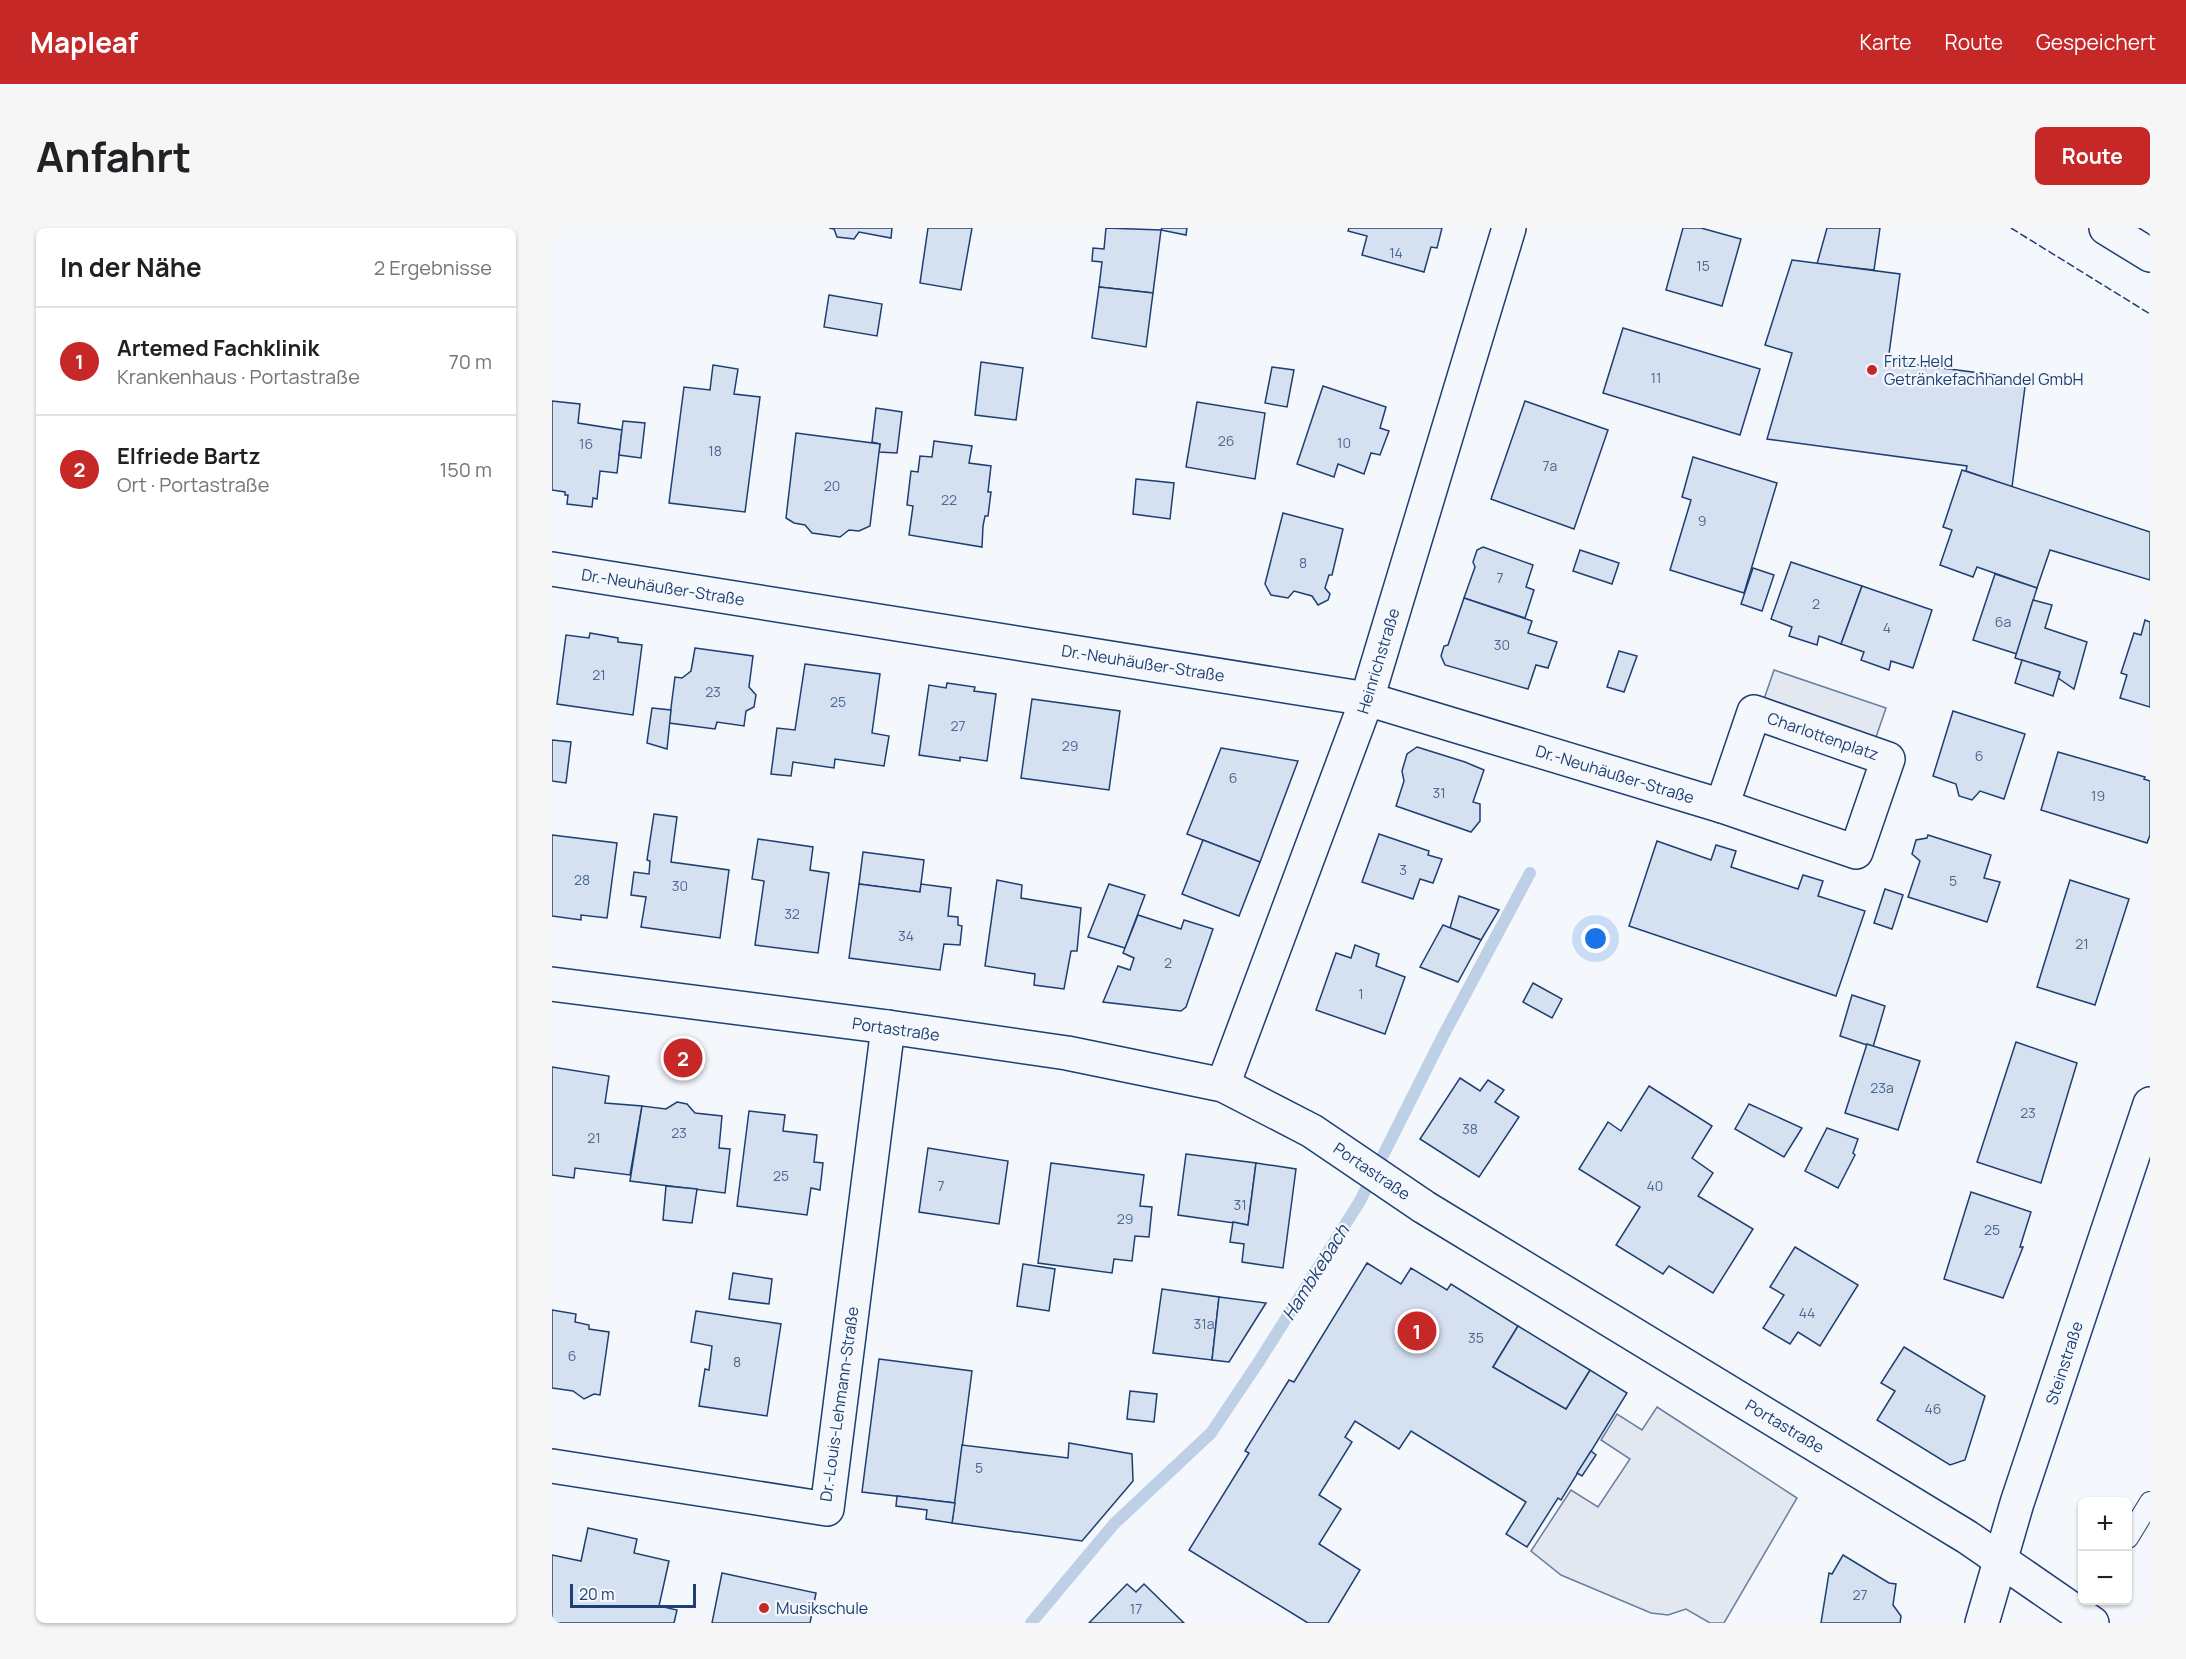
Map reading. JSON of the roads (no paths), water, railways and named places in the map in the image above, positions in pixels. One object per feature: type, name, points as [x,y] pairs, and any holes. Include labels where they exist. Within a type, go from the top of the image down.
[{"type":"street","name":"Heinrichstraße","points":[[1223,1085],[1367,699],[1509,228]]},
{"type":"street","points":[[2106,228],[2150,255]]},
{"type":"street","name":"Dr.-Neuhäußer-Straße","points":[[552,569],[1367,699],[1722,806]]},
{"type":"street","name":"Charlottenplatz","points":[[1754,712],[1888,759],[1856,852],[1722,806],[1754,712]]},
{"type":"street","name":"Portastraße","points":[[552,984],[888,1027],[1067,1053],[1223,1085],[1312,1131],[1424,1207],[1956,1530],[1999,1560],[2086,1613]]},
{"type":"street","name":"Dr.-Louis-Lehmann-Straße","points":[[552,1466],[827,1509],[888,1027]]},
{"type":"street","name":"Steinstraße","points":[[1982,1623],[1999,1560],[2150,1104]]},
{"type":"lane","points":[[2132,1530],[2150,1502]]},
{"type":"waterway","name":"Hambkebach","points":[[1031,1623],[1114,1524],[1211,1433],[1258,1363],[1360,1201],[1443,1036],[1530,873]]},
{"type":"place","name":"Fritz Held Getränkefachhandel GmbH","points":[[1872,370]]},
{"type":"place","name":"Elfriede Bartz","points":[[683,1058]]},
{"type":"place","name":"Artemed Fachklinik","points":[[1417,1331]]},
{"type":"place","name":"Musikschule","points":[[764,1608]]}]
